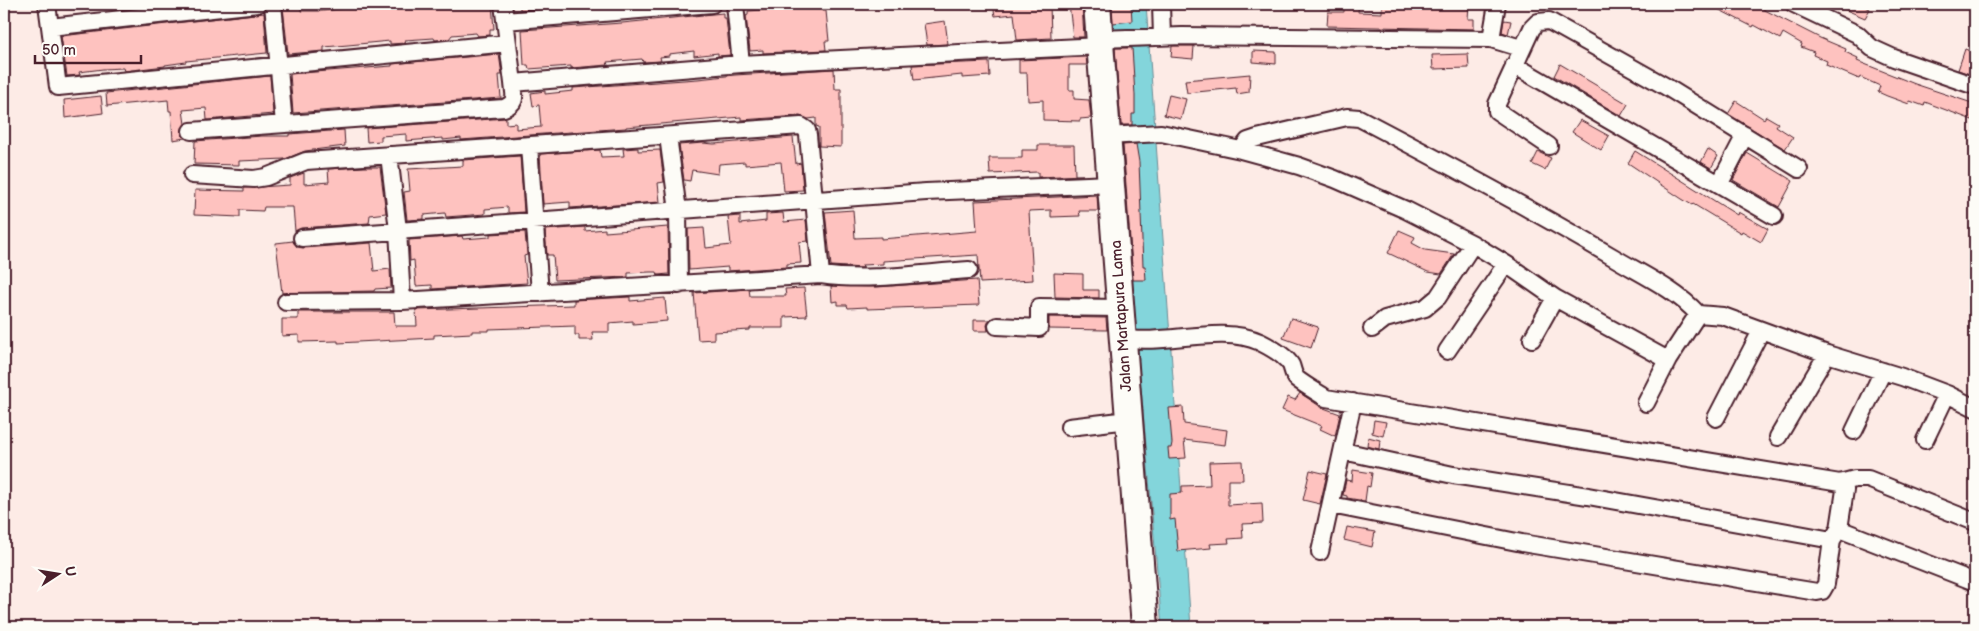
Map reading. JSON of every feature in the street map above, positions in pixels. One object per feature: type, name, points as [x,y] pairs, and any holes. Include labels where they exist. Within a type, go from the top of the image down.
[{"type":"main road","name":"Jalan Martapura Lama","points":[[1097,4],[1103,41],[1112,135],[1111,184],[1120,308],[1128,339],[1129,420],[1145,627]]},
{"type":"street","points":[[47,4],[58,87],[277,64],[508,43]]},
{"type":"street","points":[[50,26],[257,4]]},
{"type":"street","points":[[273,4],[284,124]]},
{"type":"street","points":[[191,131],[504,108],[511,105],[515,98],[503,4]]},
{"type":"street","points":[[505,21],[712,4]]},
{"type":"street","points":[[735,4],[741,64]]},
{"type":"street","points":[[1158,37],[1161,4]]},
{"type":"street","points":[[1491,40],[1497,4]]},
{"type":"street","points":[[1794,4],[1857,34],[1872,48],[1894,58],[1975,86]]},
{"type":"street","points":[[1549,146],[1496,111],[1497,104],[1532,28],[1538,22],[1549,21],[1665,86],[1799,169]]},
{"type":"street","points":[[513,83],[741,64],[1182,36],[1491,40],[1522,48]]},
{"type":"street","points":[[1514,65],[1774,216]]},
{"type":"street","points":[[1241,150],[1248,141],[1257,138],[1347,117],[1359,118],[1440,160],[1582,239],[1682,298],[1698,314],[1723,316],[1827,354],[1883,371],[1947,394],[1975,408]]},
{"type":"street","points":[[192,175],[254,180],[306,161],[804,127],[808,135],[821,275]]},
{"type":"street","points":[[1112,135],[1161,133],[1241,150],[1335,178],[1406,210],[1473,244],[1555,298],[1668,360]]},
{"type":"street","points":[[668,136],[678,211],[680,285]]},
{"type":"street","points":[[1720,183],[1745,136]]},
{"type":"street","points":[[529,146],[540,293]]},
{"type":"street","points":[[389,155],[398,230],[402,301]]},
{"type":"street","points":[[302,238],[536,220],[813,202],[926,192],[1111,184]]},
{"type":"street","points":[[1372,329],[1385,319],[1425,308],[1438,297],[1473,244]]},
{"type":"street","points":[[1447,351],[1506,264]]},
{"type":"street","points":[[286,302],[402,301],[821,275],[837,278],[969,270]]},
{"type":"street","points":[[1532,339],[1555,298]]},
{"type":"street","points":[[997,326],[1039,328],[1038,307],[1120,308]]},
{"type":"street","points":[[1646,403],[1668,360],[1698,314]]},
{"type":"street","points":[[1716,418],[1761,331]]},
{"type":"street","points":[[1128,339],[1242,336],[1260,342],[1280,354],[1290,365],[1298,379],[1326,398],[1840,483],[1855,479],[1868,479],[1975,522]]},
{"type":"street","points":[[1778,437],[1827,354]]},
{"type":"street","points":[[1854,431],[1883,371]]},
{"type":"street","points":[[1925,440],[1947,394]]},
{"type":"street","points":[[1320,552],[1353,402]]},
{"type":"street","points":[[1069,427],[1129,420]]},
{"type":"street","points":[[1342,451],[1452,474],[1836,534],[1975,582]]},
{"type":"street","points":[[1331,504],[1522,542],[1817,592],[1822,591],[1826,584],[1845,490],[1844,482]]},
{"type":"water","points":[[1112,4],[1146,4],[1191,627],[1162,627],[1136,332]]},
{"type":"building","points":[[138,4],[169,4],[138,7]]},
{"type":"building","points":[[383,4],[492,4],[494,29],[490,29],[490,35],[478,36],[476,33],[452,35],[449,39],[405,40],[406,43],[390,44],[390,41],[324,47],[324,51],[288,54],[283,7],[301,6],[301,11],[322,11]]},
{"type":"building","points":[[520,4],[553,4],[553,7],[520,10]]},
{"type":"building","points":[[791,4],[821,5],[822,11],[826,11],[829,41],[825,41],[826,50],[763,53],[763,50],[750,51],[746,16],[748,11],[792,8]]},
{"type":"building","points":[[993,4],[1050,4],[1051,38],[1017,40],[1014,14],[995,16]]},
{"type":"building","points":[[1069,4],[1082,4],[1084,37],[1073,37]]},
{"type":"building","points":[[1112,4],[1131,4],[1132,21],[1113,23]]},
{"type":"building","points":[[1344,4],[1359,4],[1358,12],[1382,13],[1382,4],[1469,4],[1468,19],[1474,19],[1474,29],[1327,26],[1328,12],[1344,12]]},
{"type":"building","points":[[1708,4],[1753,4],[1846,49],[1845,52],[1858,58],[1857,61],[1915,84],[1975,104],[1975,121],[1925,102],[1924,106],[1910,101],[1909,104],[1887,96],[1878,92],[1880,86],[1826,65],[1827,61],[1813,55],[1814,52],[1801,47],[1802,44],[1783,33],[1780,39]]},
{"type":"building","points":[[1832,4],[1859,4],[1870,9],[1865,18]]},
{"type":"building","points":[[264,13],[267,53],[186,61],[165,66],[124,71],[123,68],[103,69],[79,72],[80,75],[67,76],[61,36]]},
{"type":"building","points":[[723,13],[723,18],[726,18],[730,55],[718,56],[718,53],[694,56],[694,51],[669,54],[669,56],[660,57],[661,61],[643,62],[642,59],[607,62],[608,65],[571,68],[571,66],[529,69],[528,65],[524,65],[522,30]]},
{"type":"building","points":[[1504,20],[1511,21],[1508,34],[1502,32]]},
{"type":"building","points":[[945,21],[948,44],[927,45],[924,24]]},
{"type":"building","points":[[1172,46],[1194,46],[1193,59],[1171,57]]},
{"type":"building","points":[[1115,48],[1132,48],[1135,114],[1132,114],[1132,125],[1121,125]]},
{"type":"building","points":[[1965,49],[1975,53],[1975,76],[1958,70]]},
{"type":"building","points":[[1253,51],[1276,52],[1276,64],[1253,62]]},
{"type":"building","points":[[499,54],[502,75],[499,75],[501,98],[293,113],[290,74],[392,66],[392,64]]},
{"type":"building","points":[[1468,54],[1469,68],[1433,69],[1432,55]]},
{"type":"building","points":[[1086,57],[1087,65],[1069,65],[1069,90],[1074,90],[1074,99],[1089,100],[1091,118],[1080,119],[1080,121],[1043,120],[1043,100],[1028,101],[1027,73],[1019,73],[1019,60]]},
{"type":"building","points":[[989,62],[990,76],[962,78],[962,75],[914,80],[912,65]]},
{"type":"building","points":[[1560,64],[1628,104],[1621,116],[1554,76]]},
{"type":"building","points":[[834,69],[835,89],[841,89],[841,147],[819,146],[819,127],[816,126],[816,118],[808,119],[800,116],[741,120],[741,117],[626,128],[461,140],[461,138],[443,140],[443,138],[406,141],[406,134],[381,136],[381,141],[367,142],[366,128],[506,118],[506,124],[516,123],[516,129],[541,127],[539,105],[533,106],[531,93],[545,91],[545,94],[573,91],[573,88]]},
{"type":"building","points":[[1250,74],[1249,92],[1237,94],[1236,88],[1187,93],[1185,80]]},
{"type":"building","points":[[270,76],[273,114],[207,120],[206,108],[183,110],[185,124],[181,131],[185,138],[173,140],[171,111],[169,111],[168,100],[107,106],[106,93]]},
{"type":"building","points":[[1169,95],[1186,99],[1181,119],[1164,115]]},
{"type":"building","points":[[101,96],[103,113],[65,118],[64,100]]},
{"type":"building","points":[[1736,101],[1764,119],[1766,116],[1778,123],[1776,126],[1793,137],[1785,149],[1728,114]]},
{"type":"building","points":[[1580,120],[1609,136],[1601,150],[1572,132]]},
{"type":"building","points":[[344,130],[345,146],[305,151],[285,159],[239,161],[239,165],[194,164],[195,141],[289,136],[289,134]]},
{"type":"building","points":[[793,137],[796,164],[801,163],[803,190],[784,191],[781,162],[745,165],[745,162],[719,164],[718,174],[692,170],[690,181],[684,180],[679,145]]},
{"type":"building","points":[[1136,144],[1139,162],[1143,266],[1145,266],[1146,280],[1133,280],[1123,145]]},
{"type":"building","points":[[1038,145],[1074,145],[1075,175],[1083,175],[1038,177],[1038,172],[990,174],[989,158],[1022,158],[1022,150],[1038,150]]},
{"type":"building","points":[[638,148],[638,151],[660,150],[664,182],[658,183],[660,202],[570,208],[570,202],[543,204],[540,154],[600,150],[601,157],[624,156],[623,149]]},
{"type":"building","points":[[1708,149],[1718,156],[1711,168],[1701,162]]},
{"type":"building","points":[[1635,151],[1737,215],[1738,212],[1768,229],[1761,242],[1742,231],[1741,233],[1692,205],[1628,163]]},
{"type":"building","points":[[1538,152],[1551,158],[1545,170],[1532,164]]},
{"type":"building","points":[[1747,153],[1793,181],[1779,207],[1733,180]]},
{"type":"building","points":[[520,156],[524,212],[508,213],[508,207],[485,209],[485,214],[446,217],[445,213],[424,215],[424,219],[407,220],[404,192],[410,191],[408,169],[463,166],[463,160]]},
{"type":"building","points":[[380,167],[386,213],[370,215],[369,223],[301,228],[295,231],[293,207],[264,207],[263,211],[240,210],[240,217],[194,215],[195,190],[244,191],[244,188],[290,185],[290,178],[304,173],[304,184],[329,182],[328,169]]},
{"type":"building","points":[[1097,195],[1098,211],[1079,211],[1080,216],[1051,217],[1051,210],[1029,211],[1033,280],[980,283],[978,255],[883,261],[883,264],[862,265],[863,268],[831,266],[825,212],[853,210],[855,238],[881,237],[881,239],[977,231],[975,201]]},
{"type":"building","points":[[783,213],[784,222],[806,220],[808,241],[799,242],[801,263],[787,264],[787,267],[728,271],[728,267],[689,270],[688,229],[704,228],[706,248],[731,245],[728,217],[740,216],[740,224],[766,221],[766,214]]},
{"type":"building","points":[[585,227],[585,231],[605,229],[605,232],[668,227],[669,274],[658,275],[657,272],[628,273],[628,277],[555,280],[553,255],[547,255],[545,230]]},
{"type":"building","points":[[1399,230],[1415,237],[1412,243],[1425,250],[1454,254],[1441,274],[1428,272],[1388,253]]},
{"type":"building","points":[[525,232],[527,255],[524,256],[527,283],[432,289],[432,285],[416,286],[414,260],[410,261],[409,240],[462,236],[463,239],[490,237],[490,234]]},
{"type":"building","points":[[293,241],[297,247],[303,248],[371,243],[374,271],[390,269],[391,288],[375,289],[374,291],[282,293],[276,243]]},
{"type":"building","points":[[1054,273],[1083,274],[1083,290],[1099,290],[1099,298],[1055,297]]},
{"type":"building","points":[[977,280],[979,305],[867,309],[867,307],[848,308],[847,305],[838,305],[838,301],[832,302],[831,286],[877,287]]},
{"type":"building","points":[[804,288],[807,316],[784,317],[784,328],[750,328],[750,330],[714,332],[714,339],[698,340],[694,293],[749,289],[750,296],[786,296],[785,289]]},
{"type":"building","points":[[630,297],[630,301],[665,298],[667,321],[633,324],[633,321],[609,323],[609,332],[592,332],[593,340],[579,340],[579,335],[575,335],[575,326],[489,329],[489,331],[472,331],[472,333],[434,335],[434,338],[338,343],[338,341],[299,342],[299,335],[282,336],[282,319],[298,319],[298,312],[394,312],[395,326],[417,326],[416,310],[574,305],[574,300]]},
{"type":"building","points":[[1049,317],[1106,318],[1107,330],[1049,329]]},
{"type":"building","points":[[1291,318],[1318,327],[1311,348],[1283,338]]},
{"type":"building","points":[[974,320],[990,320],[987,325],[988,331],[974,331]]},
{"type":"building","points":[[1300,393],[1321,407],[1340,414],[1335,436],[1320,429],[1322,426],[1282,410],[1288,397],[1295,400]]},
{"type":"building","points":[[1183,407],[1184,424],[1227,430],[1225,445],[1184,440],[1186,458],[1169,459],[1168,448],[1171,448],[1172,443],[1169,408]]},
{"type":"building","points":[[1374,420],[1386,422],[1383,436],[1372,433]]},
{"type":"building","points":[[1368,437],[1380,440],[1379,449],[1367,446]]},
{"type":"building","points":[[1242,461],[1243,480],[1228,480],[1228,505],[1262,503],[1263,523],[1242,524],[1243,538],[1228,539],[1229,543],[1210,544],[1211,548],[1178,551],[1175,519],[1170,520],[1170,494],[1182,493],[1182,486],[1210,485],[1209,462]]},
{"type":"building","points":[[1310,470],[1327,474],[1320,504],[1303,500]]},
{"type":"building","points":[[1353,470],[1372,473],[1370,487],[1367,486],[1365,501],[1347,498],[1347,496],[1343,495],[1346,480],[1352,481]]},
{"type":"building","points":[[1347,527],[1375,532],[1372,547],[1344,540]]}]
